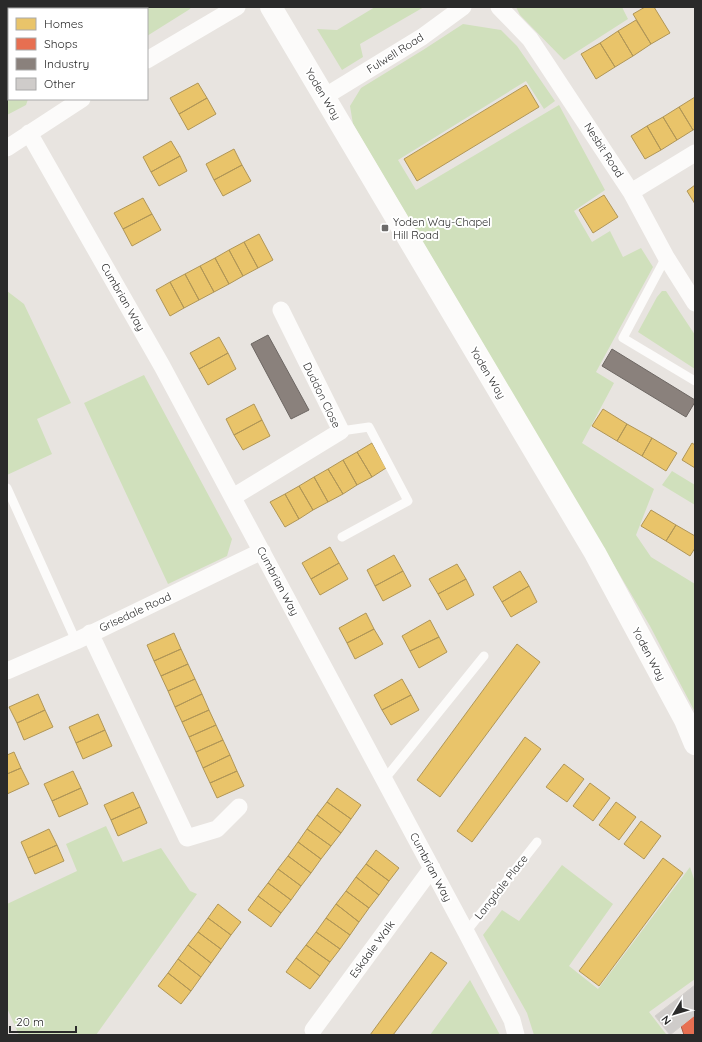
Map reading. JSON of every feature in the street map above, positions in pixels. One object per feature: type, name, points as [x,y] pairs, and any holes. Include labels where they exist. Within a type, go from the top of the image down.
[{"type":"main road","name":"Yoden Way","points":[[271,7],[595,553],[685,720],[695,744]]},
{"type":"street","points":[[148,59],[237,7]]},
{"type":"street","name":"Fulwell Road","points":[[324,97],[422,37],[463,7]]},
{"type":"street","name":"Nesbit Road","points":[[499,7],[530,39],[631,192],[666,257],[695,303]]},
{"type":"street","points":[[7,148],[78,100]]},
{"type":"street","name":"Cumbrian Way","points":[[29,132],[162,366],[233,497],[466,932],[512,1020],[516,1035]]},
{"type":"street","points":[[631,192],[695,153]]},
{"type":"street","name":"Duddon Close","points":[[233,497],[340,431],[281,310]]},
{"type":"street","name":"Grisedale Road","points":[[7,671],[83,637],[262,551]]},
{"type":"street","points":[[83,637],[187,838],[217,829],[239,807]]},
{"type":"street","name":"Eskdale Walk","points":[[313,1030],[432,868]]},
{"type":"lane","points":[[666,257],[623,338],[695,381]]},
{"type":"lane","points":[[340,431],[369,427],[408,501],[342,537]]},
{"type":"lane","points":[[7,488],[83,637]]},
{"type":"lane","points":[[384,780],[484,656]]},
{"type":"lane","name":"Langdale Place","points":[[466,932],[537,842]]},
{"type":"green space","points":[[191,7],[148,35],[148,8],[29,8]]},
{"type":"green space","points":[[375,7],[424,7],[360,44],[363,57],[342,70],[317,29],[337,30]]},
{"type":"green space","points":[[516,7],[622,7],[628,19],[564,60],[520,15]]},
{"type":"green space","points":[[463,24],[501,30],[517,46],[555,101],[544,109],[526,81],[398,160],[416,190],[559,105],[605,190],[574,211],[592,242],[610,231],[623,257],[641,248],[653,267],[596,372],[614,383],[582,443],[654,489],[636,535],[651,557],[695,584],[695,712],[650,626],[353,124],[350,106],[361,88]]},
{"type":"green space","points":[[7,32],[8,100],[28,100],[26,105],[7,115]]},
{"type":"green space","points":[[7,291],[24,304],[71,403],[37,419],[52,454],[7,475]]},
{"type":"green space","points":[[662,291],[666,291],[695,335],[695,369],[638,332],[657,297]]},
{"type":"green space","points":[[144,375],[232,539],[227,556],[168,584],[84,403]]},
{"type":"green space","points":[[672,471],[695,485],[695,505],[662,485]]},
{"type":"green space","points":[[106,826],[123,862],[161,848],[190,891],[197,894],[96,1035],[19,1035],[7,1008],[7,904],[77,871],[66,844]]},
{"type":"green space","points":[[562,865],[613,904],[569,966],[598,989],[690,867],[695,882],[695,979],[649,1012],[666,1034],[534,1035],[527,1013],[483,935],[502,910],[519,921]]},
{"type":"green space","points":[[470,980],[500,1035],[430,1035]]},
{"type":"building: Homes","points":[[645,7],[654,7],[670,33],[651,44],[633,14]]},
{"type":"building: Homes","points":[[636,20],[651,44],[633,56],[618,31]]},
{"type":"building: Homes","points":[[618,31],[633,56],[615,67],[600,43]]},
{"type":"building: Homes","points":[[600,43],[615,67],[596,79],[581,54]]},
{"type":"building: Homes","points":[[198,83],[207,98],[179,114],[170,98]]},
{"type":"building: Homes","points":[[526,85],[539,107],[417,181],[404,159]]},
{"type":"building: Homes","points":[[695,97],[695,129],[693,130],[679,107]]},
{"type":"building: Homes","points":[[207,98],[216,114],[188,130],[179,114]]},
{"type":"building: Homes","points":[[679,107],[693,130],[677,140],[663,117]]},
{"type":"building: Homes","points":[[663,117],[677,140],[661,150],[647,126]]},
{"type":"building: Homes","points":[[647,126],[661,150],[645,159],[631,136]]},
{"type":"building: Homes","points":[[171,141],[180,156],[151,172],[143,157]]},
{"type":"building: Homes","points":[[234,149],[242,165],[214,180],[206,164]]},
{"type":"building: Homes","points":[[180,156],[187,171],[159,186],[151,172]]},
{"type":"building: Homes","points":[[242,165],[251,181],[223,196],[214,180]]},
{"type":"building: Homes","points":[[695,185],[695,204],[687,191]]},
{"type":"building: Homes","points":[[604,195],[618,217],[593,233],[579,210]]},
{"type":"building: Homes","points":[[143,198],[152,214],[123,229],[114,213]]},
{"type":"building: Homes","points":[[152,214],[161,230],[132,246],[123,229]]},
{"type":"building: Homes","points":[[259,234],[273,260],[258,268],[244,242]]},
{"type":"building: Homes","points":[[244,242],[258,268],[243,276],[229,250]]},
{"type":"building: Homes","points":[[229,250],[243,276],[229,284],[215,258]]},
{"type":"building: Homes","points":[[215,258],[229,284],[214,292],[200,266]]},
{"type":"building: Homes","points":[[200,266],[214,292],[199,300],[185,274]]},
{"type":"building: Homes","points":[[185,274],[199,300],[184,308],[170,282]]},
{"type":"building: Homes","points":[[170,282],[184,308],[170,316],[156,290]]},
{"type":"building: Homes","points":[[219,337],[228,353],[199,369],[190,353]]},
{"type":"building: Homes","points":[[228,353],[236,369],[208,385],[199,369]]},
{"type":"building: Homes","points":[[254,404],[262,420],[234,435],[226,419]]},
{"type":"building: Homes","points":[[603,409],[627,424],[617,441],[592,426]]},
{"type":"building: Homes","points":[[262,420],[270,436],[243,450],[234,435]]},
{"type":"building: Homes","points":[[627,424],[652,438],[642,456],[617,441]]},
{"type":"building: Homes","points":[[652,438],[677,453],[666,471],[642,456]]},
{"type":"building: Homes","points":[[372,443],[386,468],[372,477],[357,452]]},
{"type":"building: Homes","points":[[692,443],[695,445],[695,468],[682,460]]},
{"type":"building: Homes","points":[[357,452],[372,477],[357,485],[343,460]]},
{"type":"building: Homes","points":[[343,460],[357,485],[343,494],[328,469]]},
{"type":"building: Homes","points":[[328,469],[343,494],[328,502],[314,477]]},
{"type":"building: Homes","points":[[314,477],[328,502],[313,510],[299,486]]},
{"type":"building: Homes","points":[[299,486],[313,510],[299,519],[285,494]]},
{"type":"building: Homes","points":[[285,494],[299,519],[285,527],[270,502]]},
{"type":"building: Homes","points":[[651,510],[676,525],[666,541],[641,526]]},
{"type":"building: Homes","points":[[676,525],[695,536],[695,548],[690,556],[666,541]]},
{"type":"building: Homes","points":[[330,547],[339,563],[311,579],[302,563]]},
{"type":"building: Homes","points":[[394,555],[403,571],[375,586],[367,570]]},
{"type":"building: Homes","points":[[339,563],[348,579],[320,595],[311,579]]},
{"type":"building: Homes","points":[[457,564],[466,579],[438,594],[429,579]]},
{"type":"building: Homes","points":[[403,571],[411,586],[383,601],[375,586]]},
{"type":"building: Homes","points":[[520,571],[529,586],[502,602],[493,587]]},
{"type":"building: Homes","points":[[466,579],[474,595],[447,610],[438,594]]},
{"type":"building: Homes","points":[[529,586],[537,602],[511,617],[502,602]]},
{"type":"building: Homes","points":[[366,613],[374,629],[347,643],[339,628]]},
{"type":"building: Homes","points":[[430,620],[439,637],[410,651],[402,636]]},
{"type":"building: Homes","points":[[374,629],[383,644],[355,659],[347,643]]},
{"type":"building: Homes","points":[[174,633],[181,649],[154,661],[147,645]]},
{"type":"building: Homes","points":[[439,637],[447,652],[419,668],[410,651]]},
{"type":"building: Homes","points":[[517,644],[540,662],[440,797],[417,780]]},
{"type":"building: Homes","points":[[181,649],[188,664],[161,676],[154,661]]},
{"type":"building: Homes","points":[[188,664],[195,679],[168,691],[161,676]]},
{"type":"building: Homes","points":[[195,679],[202,694],[175,707],[168,691]]},
{"type":"building: Homes","points":[[402,679],[411,695],[382,710],[374,695]]},
{"type":"building: Homes","points":[[38,694],[45,710],[17,723],[9,707]]},
{"type":"building: Homes","points":[[202,694],[209,710],[182,722],[175,707]]},
{"type":"building: Homes","points":[[411,695],[419,710],[391,725],[382,710]]},
{"type":"building: Homes","points":[[45,710],[53,727],[24,740],[17,723]]},
{"type":"building: Homes","points":[[209,710],[216,725],[189,737],[182,722]]},
{"type":"building: Homes","points":[[98,714],[105,730],[76,743],[69,727]]},
{"type":"building: Homes","points":[[216,725],[223,740],[196,752],[189,737]]},
{"type":"building: Homes","points":[[105,730],[112,746],[83,759],[76,743]]},
{"type":"building: Homes","points":[[525,737],[541,749],[472,842],[457,831]]},
{"type":"building: Homes","points":[[223,740],[230,755],[203,768],[196,752]]},
{"type":"building: Homes","points":[[14,752],[21,768],[7,774],[7,755]]},
{"type":"building: Homes","points":[[230,755],[237,771],[210,783],[203,768]]},
{"type":"building: Homes","points":[[564,764],[584,779],[567,802],[546,787]]},
{"type":"building: Homes","points":[[21,768],[29,784],[7,794],[7,774]]},
{"type":"building: Homes","points":[[73,771],[81,788],[52,801],[44,784]]},
{"type":"building: Homes","points":[[237,771],[244,786],[217,798],[210,783]]},
{"type":"building: Homes","points":[[590,783],[610,798],[593,821],[573,806]]},
{"type":"building: Homes","points":[[81,788],[88,804],[59,817],[52,801]]},
{"type":"building: Homes","points":[[337,788],[361,805],[351,819],[327,802]]},
{"type":"building: Homes","points":[[133,792],[140,807],[111,820],[104,805]]},
{"type":"building: Homes","points":[[327,802],[351,819],[341,833],[317,815]]},
{"type":"building: Homes","points":[[616,802],[636,817],[619,840],[599,825]]},
{"type":"building: Homes","points":[[140,807],[147,823],[118,836],[111,820]]},
{"type":"building: Homes","points":[[317,815],[341,833],[331,846],[307,829]]},
{"type":"building: Homes","points":[[641,821],[661,836],[644,859],[624,844]]},
{"type":"building: Homes","points":[[49,829],[57,845],[28,858],[21,842]]},
{"type":"building: Homes","points":[[307,829],[331,846],[321,859],[298,842]]},
{"type":"building: Homes","points":[[298,842],[321,859],[311,873],[288,856]]},
{"type":"building: Homes","points":[[57,845],[64,861],[35,874],[28,858]]},
{"type":"building: Homes","points":[[376,850],[399,868],[389,881],[366,864]]},
{"type":"building: Homes","points":[[288,856],[311,873],[301,886],[278,869]]},
{"type":"building: Homes","points":[[663,858],[683,873],[599,986],[579,971]]},
{"type":"building: Homes","points":[[366,864],[389,881],[379,895],[356,877]]},
{"type":"building: Homes","points":[[278,869],[301,886],[291,900],[268,883]]},
{"type":"building: Homes","points":[[356,877],[379,895],[369,908],[346,891]]},
{"type":"building: Homes","points":[[268,883],[291,900],[281,913],[258,896]]},
{"type":"building: Homes","points":[[346,891],[369,908],[359,922],[336,904]]},
{"type":"building: Homes","points":[[258,896],[281,913],[271,927],[248,910]]},
{"type":"building: Homes","points":[[218,904],[241,922],[231,935],[208,918]]},
{"type":"building: Homes","points":[[336,904],[359,922],[350,935],[326,918]]},
{"type":"building: Homes","points":[[208,918],[231,935],[221,949],[198,932]]},
{"type":"building: Homes","points":[[326,918],[350,935],[340,949],[316,932]]},
{"type":"building: Homes","points":[[198,932],[221,949],[211,963],[188,945]]},
{"type":"building: Homes","points":[[316,932],[340,949],[330,962],[306,945]]},
{"type":"building: Homes","points":[[188,945],[211,963],[201,977],[178,959]]},
{"type":"building: Homes","points":[[306,945],[330,962],[320,976],[296,958]]},
{"type":"building: Homes","points":[[431,952],[447,963],[393,1035],[370,1035]]},
{"type":"building: Homes","points":[[296,958],[320,976],[310,989],[286,972]]},
{"type":"building: Homes","points":[[178,959],[201,977],[191,991],[168,973]]},
{"type":"building: Homes","points":[[168,973],[191,991],[181,1004],[158,986]]},
{"type":"building: Shops","points":[[695,1014],[695,1035],[684,1035],[681,1026]]},
{"type":"building: Industry","points":[[268,335],[309,410],[291,419],[251,344]]},
{"type":"building: Industry","points":[[612,349],[695,400],[686,417],[602,366]]},
{"type":"building: Other","points":[[695,985],[695,1015],[670,1035],[655,1016]]},
{"type":"place","name":"Yoden Way-Chapel Hill Road","points":[[385,228]]}]
